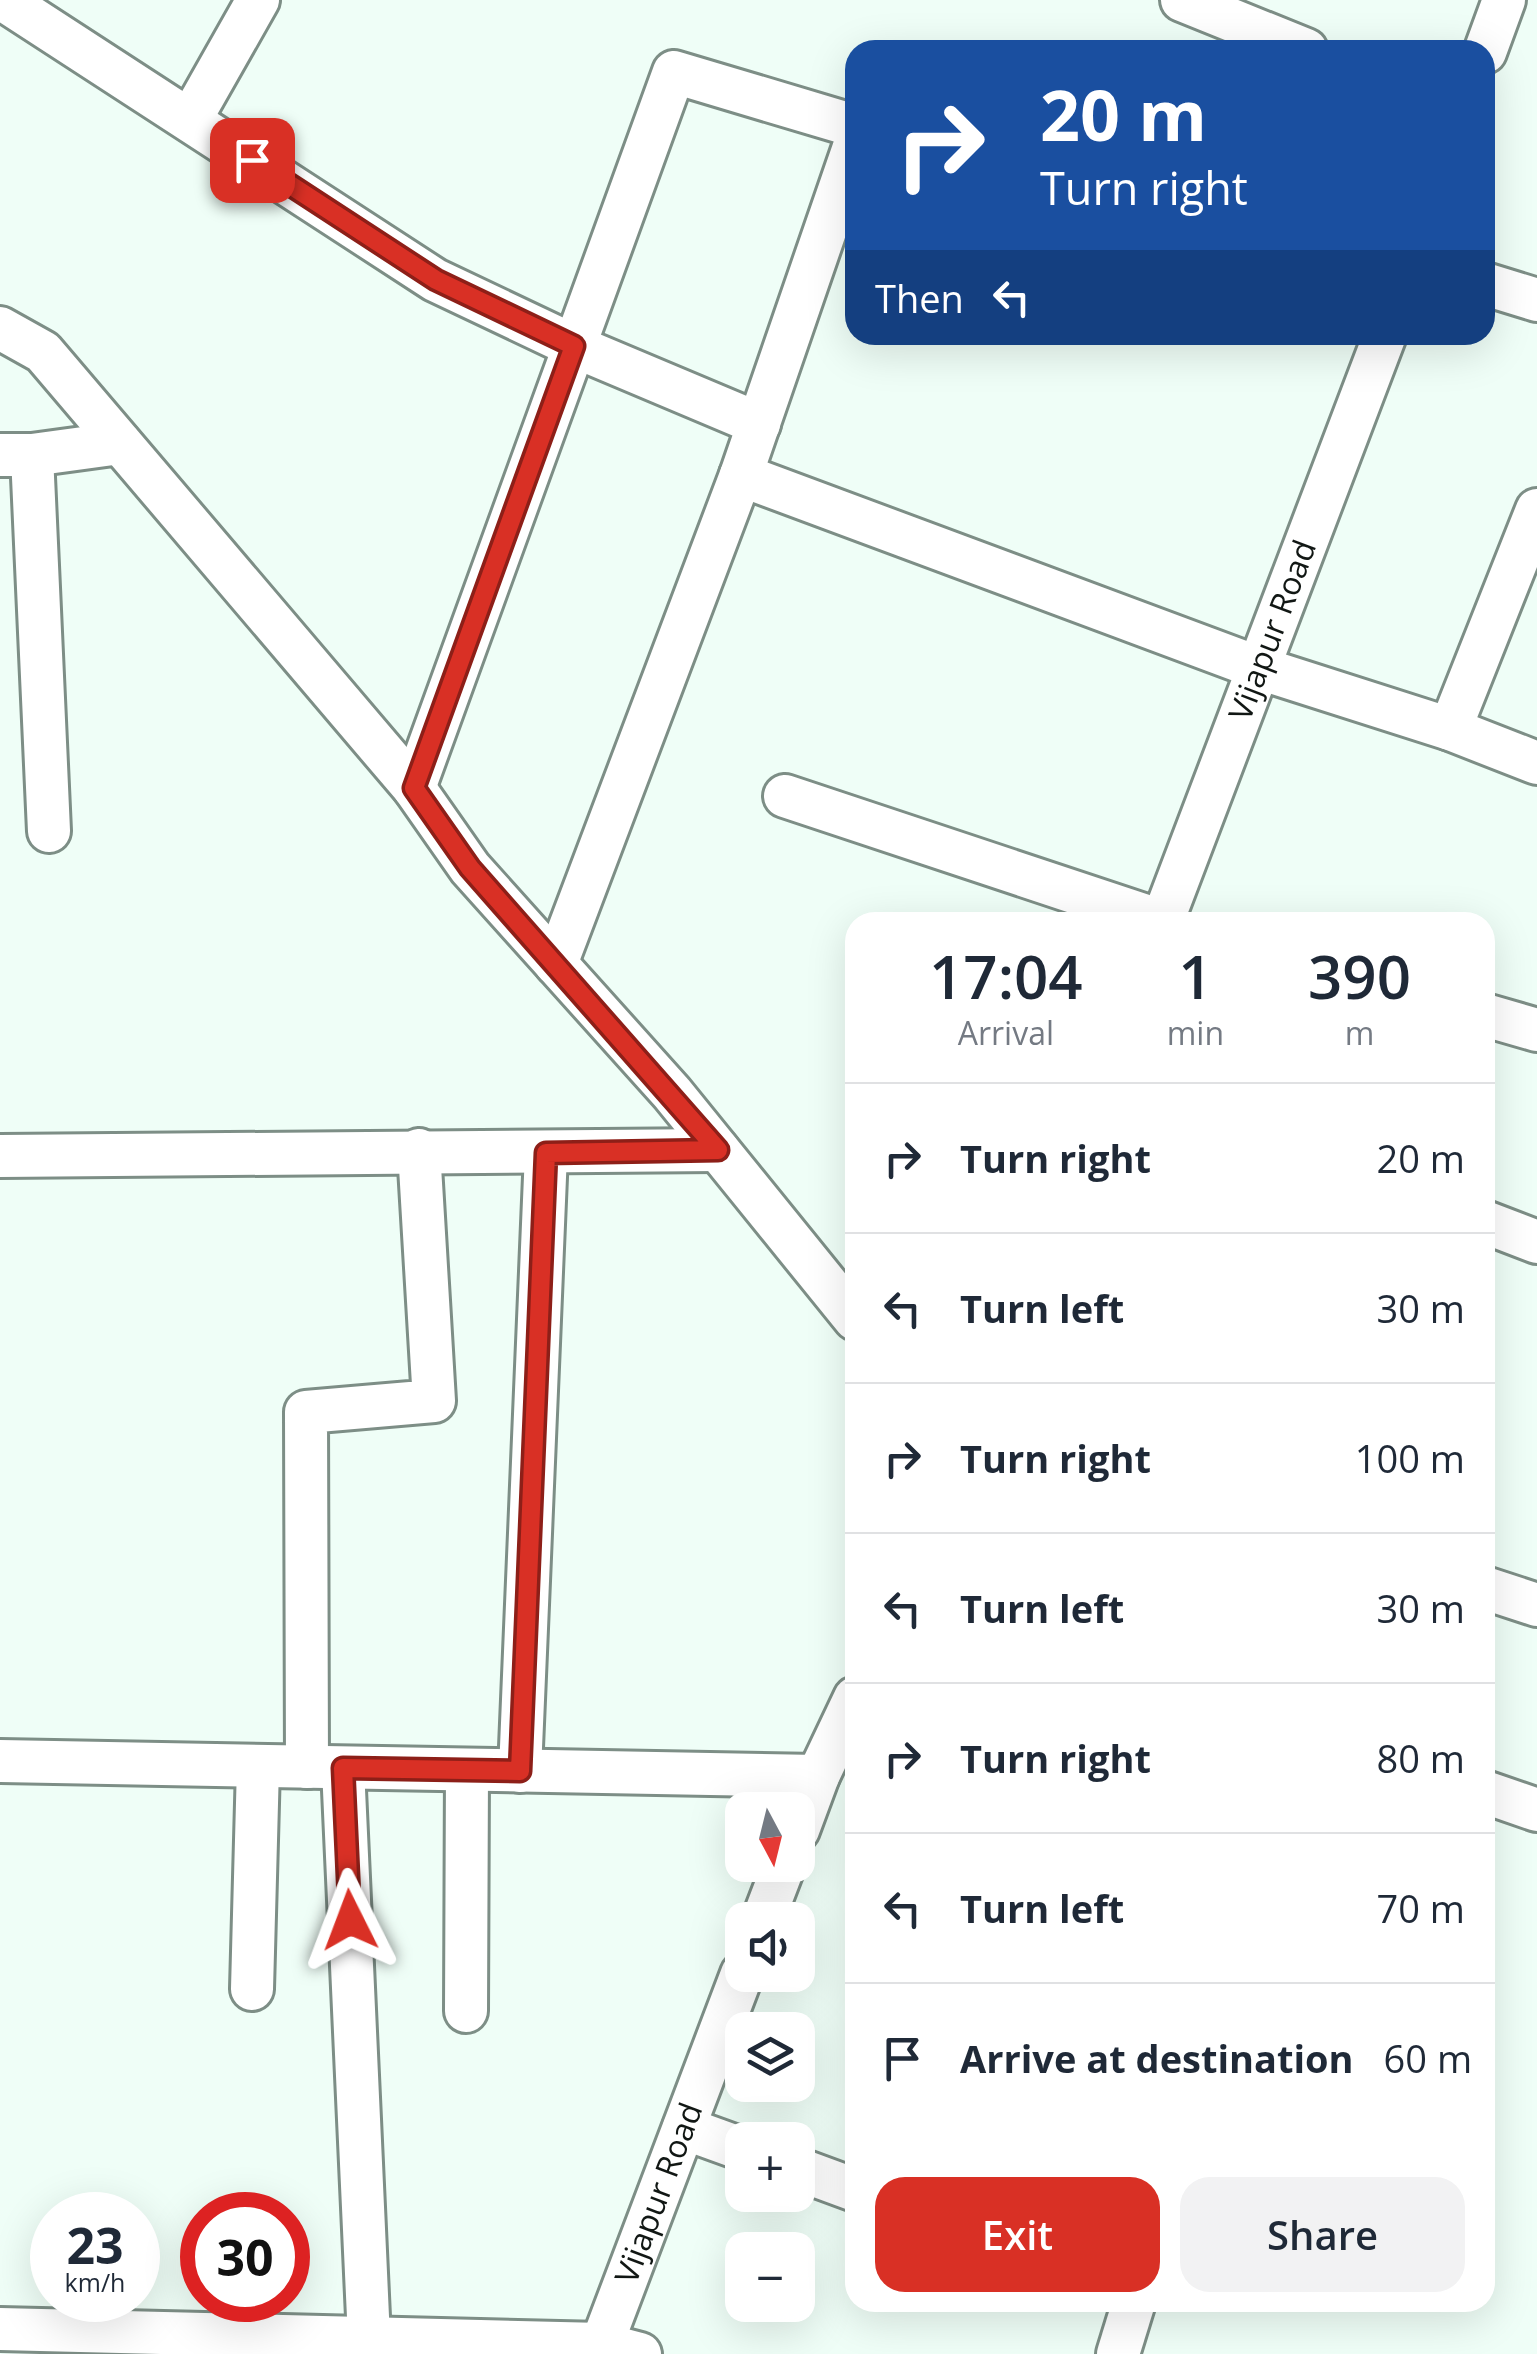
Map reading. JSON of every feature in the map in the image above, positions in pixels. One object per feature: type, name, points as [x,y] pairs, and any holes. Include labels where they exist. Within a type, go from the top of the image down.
[{"type":"street","points":[[4,0],[436,280],[574,346],[759,424]]},
{"type":"street","points":[[190,120],[258,0]]},
{"type":"street","points":[[1489,40],[1504,0]]},
{"type":"street","points":[[1187,1],[1282,40]]},
{"type":"street","points":[[414,788],[674,72],[845,123]]},
{"type":"street","points":[[556,964],[741,475],[845,173]]},
{"type":"street","points":[[1495,287],[1537,300]]},
{"type":"street","points":[[0,328],[43,352],[414,788],[470,868],[718,1150],[845,1307]]},
{"type":"street","name":"Vijapur Road","points":[[1167,912],[1381,345]]},
{"type":"street","points":[[49,831],[16,455],[120,444]]},
{"type":"street","points":[[741,475],[1259,668],[1450,729],[1537,763]]},
{"type":"street","points":[[1450,729],[1537,510]]},
{"type":"street","points":[[785,796],[1133,912]]},
{"type":"street","points":[[1495,1018],[1537,1030]]},
{"type":"street","points":[[368,2338],[325,1768],[306,1412],[434,1400],[419,1150]]},
{"type":"street","points":[[0,1156],[718,1150]]},
{"type":"street","points":[[520,1771],[546,1153]]},
{"type":"street","points":[[1495,1226],[1537,1242]]},
{"type":"street","points":[[1495,1591],[1537,1606]]},
{"type":"street","points":[[812,1792],[845,1719]]},
{"type":"street","points":[[0,1761],[818,1776]]},
{"type":"street","points":[[252,1989],[258,1766]]},
{"type":"street","points":[[466,2011],[467,1770]]},
{"type":"street","points":[[1495,1795],[1537,1810]]},
{"type":"street","name":"Vijapur Road","points":[[614,2351],[684,2128],[735,1992]]},
{"type":"street","points":[[684,2128],[725,2143]]},
{"type":"street","points":[[815,2175],[845,2186]]},
{"type":"street","points":[[1118,2354],[1131,2312]]},
{"type":"street","points":[[0,2329],[201,2344],[368,2338],[614,2351]]},
{"type":"route","points":[[252,160],[436,280],[574,346],[414,788],[470,868],[718,1150],[546,1153],[520,1771],[343,1768],[350,1920]]}]
